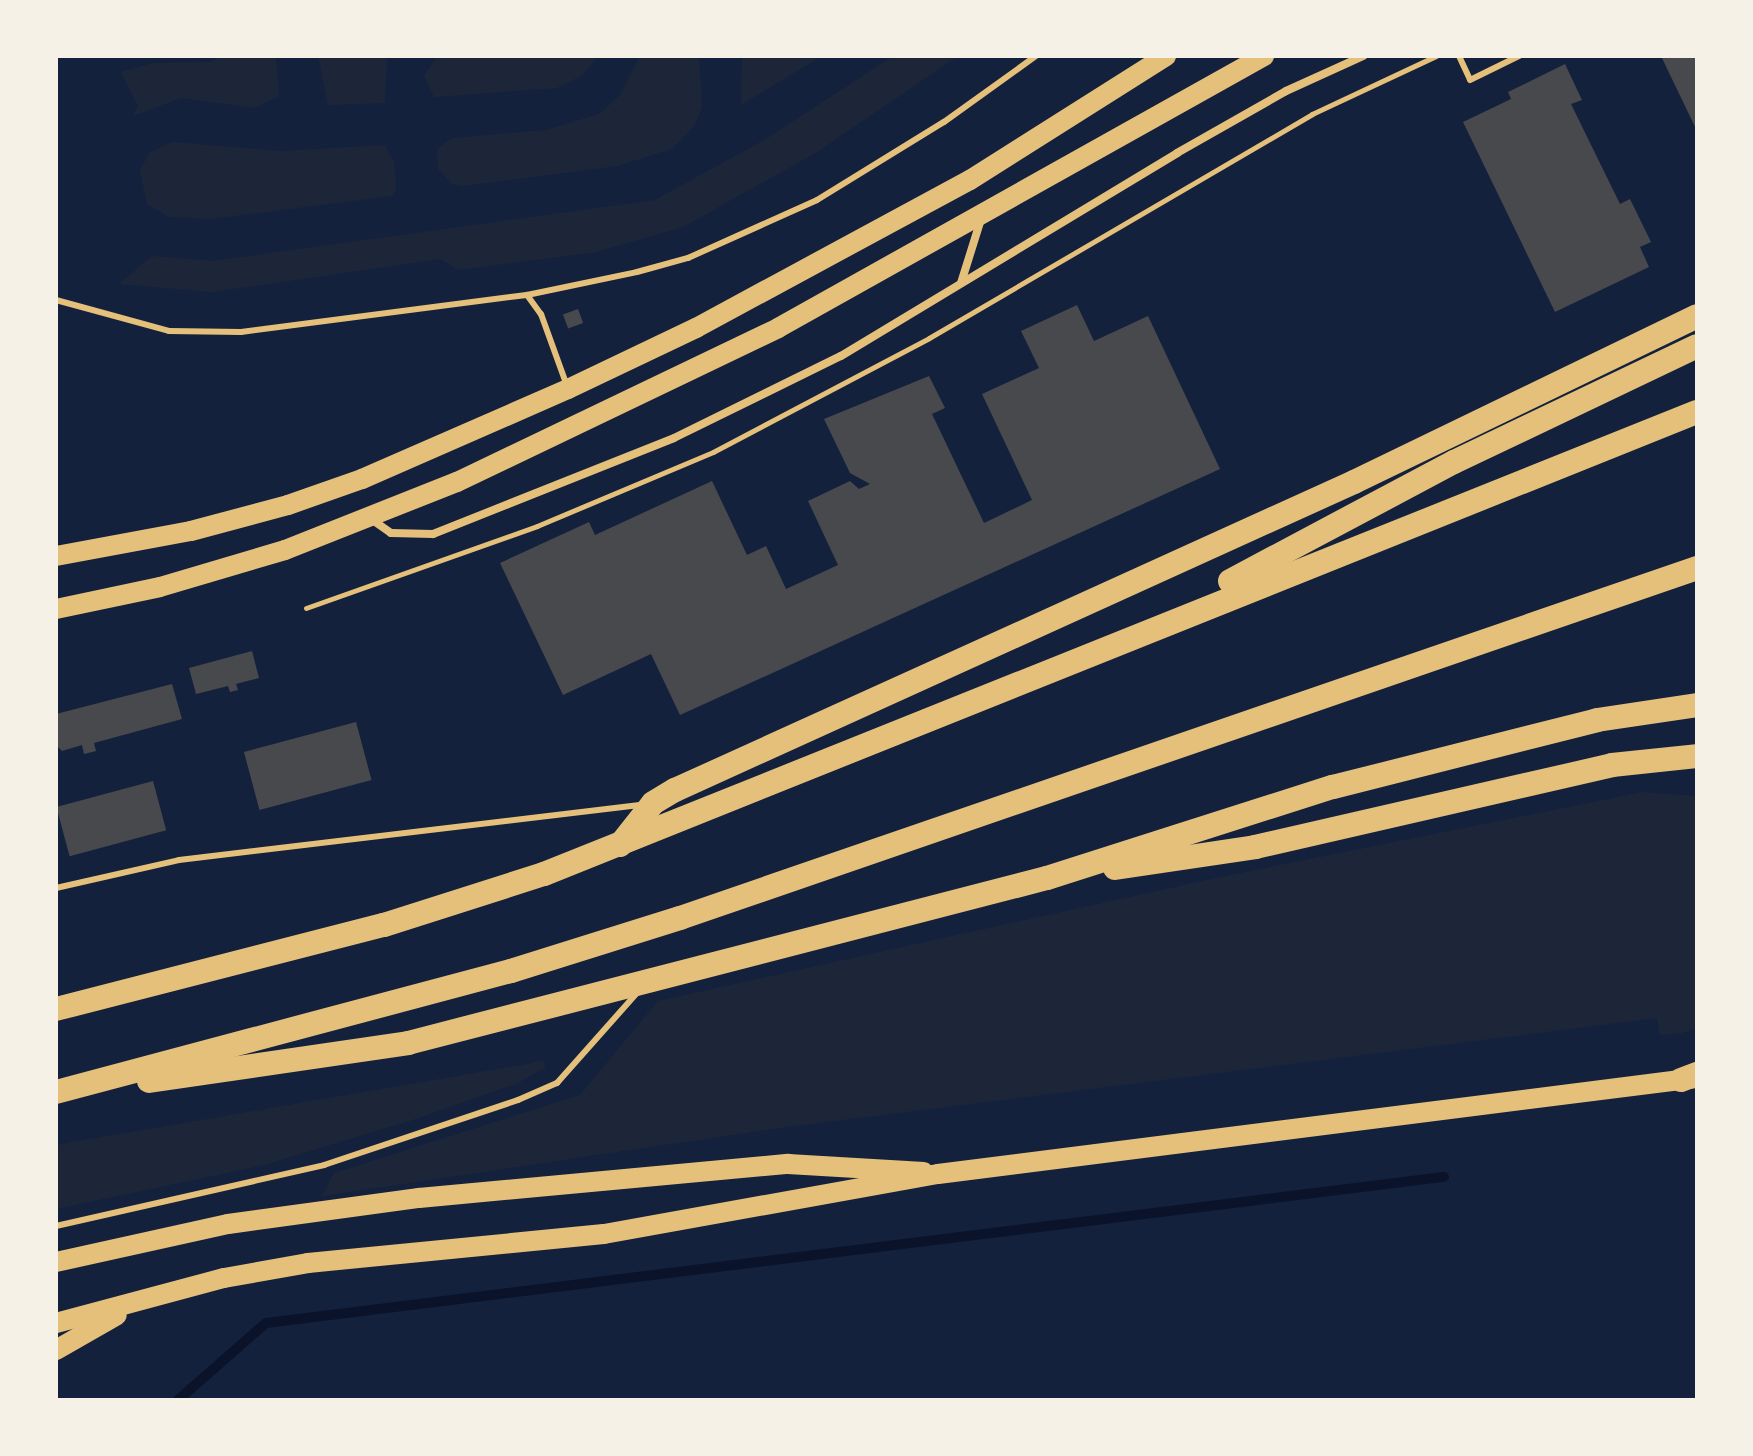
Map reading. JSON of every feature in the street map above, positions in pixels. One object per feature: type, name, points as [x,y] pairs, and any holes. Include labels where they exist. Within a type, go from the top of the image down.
[{"type":"highway","points":[[619,847],[653,803],[1354,482],[1697,316]]},
{"type":"highway","points":[[1118,640],[1454,462],[1697,346]]},
{"type":"highway","points":[[56,1009],[384,925],[619,847],[1118,640],[1697,412]]},
{"type":"highway","points":[[56,1093],[511,971],[680,918],[1697,568]]},
{"type":"highway","points":[[56,1093],[408,1043],[1047,878],[1333,787],[1597,720],[1697,705]]},
{"type":"highway","points":[[1047,878],[1255,847],[1612,765],[1697,756]]},
{"type":"main road","points":[[56,556],[191,531],[288,505],[362,479],[568,389],[696,328],[970,180],[1166,56]]},
{"type":"main road","points":[[56,612],[285,550],[607,414],[981,219],[1264,56]]},
{"type":"main road","points":[[56,1323],[168,1292],[308,1263],[619,1232],[938,1174],[1692,1078]]},
{"type":"main road","points":[[56,1262],[228,1224],[419,1198],[788,1164],[938,1174]]},
{"type":"main road","points":[[56,1350],[168,1292]]},
{"type":"street","points":[[368,517],[391,533],[422,537],[590,474],[841,356],[1204,138],[1363,56]]},
{"type":"street","points":[[961,283],[981,219]]},
{"type":"lane","points":[[56,300],[126,323],[201,334],[527,295],[688,258],[803,206],[944,122],[1036,56]]},
{"type":"lane","points":[[1459,56],[1470,80],[1519,56]]},
{"type":"lane","points":[[527,295],[541,314],[568,389]]},
{"type":"lane","points":[[56,888],[179,860],[653,803]]},
{"type":"lane","points":[[56,1226],[324,1165],[549,1087],[580,1061],[647,981]]},
{"type":"shaded area","points":[[220,56],[276,56],[279,96],[255,108],[181,98],[133,116],[138,106],[121,72],[153,63],[211,62]]},
{"type":"shaded area","points":[[318,56],[387,56],[385,103],[328,105]]},
{"type":"shaded area","points":[[437,56],[598,56],[583,75],[557,88],[434,97],[424,76]]},
{"type":"shaded area","points":[[640,56],[699,56],[702,107],[695,125],[672,149],[617,166],[463,186],[452,184],[438,169],[437,149],[452,138],[546,130],[599,114],[620,95]]},
{"type":"shaded area","points":[[742,56],[815,56],[819,58],[741,105]]},
{"type":"shaded area","points":[[893,56],[958,56],[814,154],[683,227],[596,252],[458,270],[440,259],[212,292],[119,284],[152,256],[213,261],[655,200],[766,139]]},
{"type":"shaded area","points":[[172,142],[280,151],[385,145],[394,162],[396,189],[392,196],[210,219],[169,217],[147,204],[140,171],[149,153]]},
{"type":"shaded area","points":[[1643,792],[1697,796],[1697,1028],[1682,1033],[1660,1035],[1657,1018],[786,1127],[322,1196],[334,1173],[580,1095],[658,1001],[1211,879]]},
{"type":"shaded area","points":[[544,1061],[545,1068],[518,1083],[413,1120],[264,1165],[56,1209],[56,1145]]},
{"type":"building","points":[[1661,56],[1697,56],[1697,131]]},
{"type":"building","points":[[1565,64],[1582,100],[1571,104],[1620,204],[1630,199],[1651,242],[1640,247],[1649,267],[1555,312],[1463,122],[1511,99],[1508,92]]},
{"type":"building","points":[[1077,305],[1094,341],[1148,316],[1220,469],[680,715],[651,654],[563,695],[500,563],[589,522],[595,535],[712,481],[747,555],[766,546],[786,589],[838,565],[808,501],[850,481],[859,489],[870,484],[850,473],[824,419],[929,376],[945,408],[932,414],[984,523],[1032,500],[982,394],[1039,368],[1021,331]]},
{"type":"building","points":[[578,309],[583,323],[568,329],[563,314]]},
{"type":"building","points":[[252,651],[259,678],[236,684],[238,690],[230,692],[228,686],[196,694],[189,668]]},
{"type":"building","points":[[172,684],[182,719],[94,743],[96,751],[84,754],[82,745],[62,751],[56,745],[56,714]]},
{"type":"building","points":[[356,722],[372,780],[259,810],[244,752]]},
{"type":"building","points":[[153,781],[166,830],[70,856],[56,807]]},
{"type":"waterway","points":[[178,1400],[266,1323],[1444,1177]]}]
